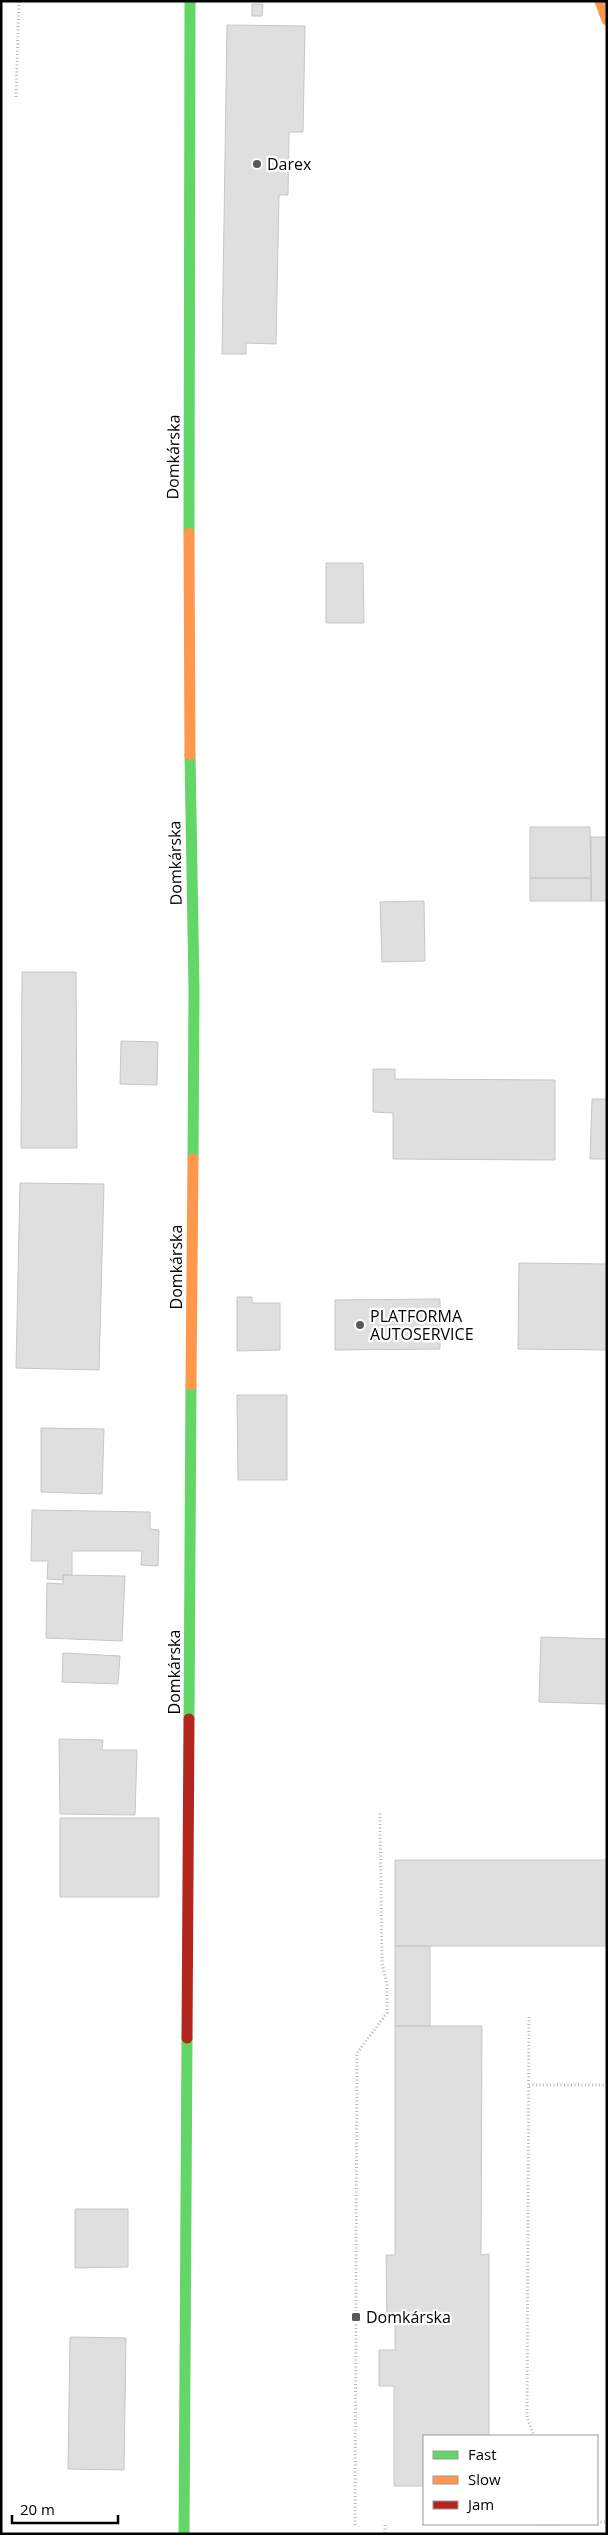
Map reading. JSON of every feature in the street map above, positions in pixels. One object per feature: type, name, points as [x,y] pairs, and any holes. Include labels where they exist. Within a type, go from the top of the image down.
[{"type":"main road","name":"Domkárska","points":[[184,2534],[194,989],[188,600],[190,1]]},
{"type":"main road","points":[[600,1],[607,20]]},
{"type":"path","points":[[16,97],[19,1]]},
{"type":"path","points":[[356,2525],[357,2053],[387,2013],[387,1985],[382,1963],[380,1813]]},
{"type":"path","points":[[529,2017],[527,2418],[534,2435]]},
{"type":"path","points":[[529,2085],[607,2085]]},
{"type":"path","points":[[385,2525],[385,2534]]},
{"type":"building","points":[[252,4],[263,4],[262,16],[252,16]]},
{"type":"building","name":"Darex","points":[[227,25],[305,26],[303,132],[289,132],[288,195],[279,195],[276,344],[246,343],[246,354],[222,354]]},
{"type":"building","points":[[326,563],[363,563],[364,623],[326,623]]},
{"type":"building","points":[[530,827],[590,827],[591,878],[530,878]]},
{"type":"building","points":[[591,837],[607,837],[607,901],[591,901]]},
{"type":"building","points":[[530,878],[591,878],[591,901],[530,901]]},
{"type":"building","points":[[424,901],[425,961],[382,962],[380,902]]},
{"type":"building","points":[[22,972],[76,972],[77,1148],[21,1148]]},
{"type":"building","points":[[121,1041],[158,1042],[157,1085],[120,1084]]},
{"type":"building","points":[[373,1069],[395,1069],[395,1079],[555,1080],[555,1160],[393,1159],[393,1113],[373,1112]]},
{"type":"building","points":[[592,1099],[607,1099],[607,1159],[590,1159]]},
{"type":"building","points":[[20,1183],[104,1184],[99,1370],[16,1368]]},
{"type":"building","points":[[519,1263],[607,1264],[607,1350],[518,1349]]},
{"type":"building","points":[[237,1297],[252,1297],[252,1303],[280,1303],[280,1350],[237,1351]]},
{"type":"building","points":[[440,1299],[440,1349],[335,1350],[335,1300]]},
{"type":"building","points":[[237,1395],[287,1395],[287,1480],[238,1480]]},
{"type":"building","points":[[41,1428],[104,1429],[102,1494],[41,1492]]},
{"type":"building","points":[[32,1510],[150,1512],[150,1529],[159,1530],[158,1566],[141,1565],[142,1551],[72,1551],[72,1575],[63,1575],[63,1580],[47,1579],[48,1561],[31,1561]]},
{"type":"building","points":[[63,1575],[125,1576],[122,1641],[46,1638],[47,1583],[63,1584]]},
{"type":"building","points":[[541,1637],[607,1639],[607,1704],[539,1702]]},
{"type":"building","points":[[63,1653],[120,1656],[118,1684],[62,1682]]},
{"type":"building","points":[[59,1739],[103,1740],[102,1750],[137,1750],[135,1815],[60,1814]]},
{"type":"building","points":[[60,1818],[159,1818],[159,1897],[60,1897]]},
{"type":"building","points":[[395,1860],[607,1860],[607,1946],[395,1946]]},
{"type":"building","points":[[395,1946],[430,1946],[430,2026],[395,2026]]},
{"type":"building","points":[[395,2026],[482,2026],[481,2255],[489,2254],[489,2435],[423,2435],[423,2486],[394,2486],[394,2386],[379,2386],[379,2350],[395,2350],[395,2322],[387,2322],[386,2255],[395,2255]]},
{"type":"building","points":[[75,2209],[128,2209],[128,2267],[75,2268]]},
{"type":"building","points":[[70,2337],[126,2338],[124,2470],[68,2469]]},
{"type":"traffic: fast","points":[[189,533],[190,1]]},
{"type":"traffic: fast","points":[[190,755],[194,989],[193,1159]]},
{"type":"traffic: fast","points":[[189,1719],[191,1385]]},
{"type":"traffic: fast","points":[[184,2534],[187,2038]]},
{"type":"traffic: slow","points":[[600,1],[607,20]]},
{"type":"traffic: slow","points":[[189,533],[190,755]]},
{"type":"traffic: slow","points":[[191,1385],[193,1159]]},
{"type":"traffic: jam","points":[[187,2038],[189,1719]]},
{"type":"place","name":"Darex","points":[[257,164]]},
{"type":"place","name":"PLATFORMA AUTOSERVICE","points":[[360,1325]]},
{"type":"place","name":"Domkárska","points":[[356,2317]]}]
